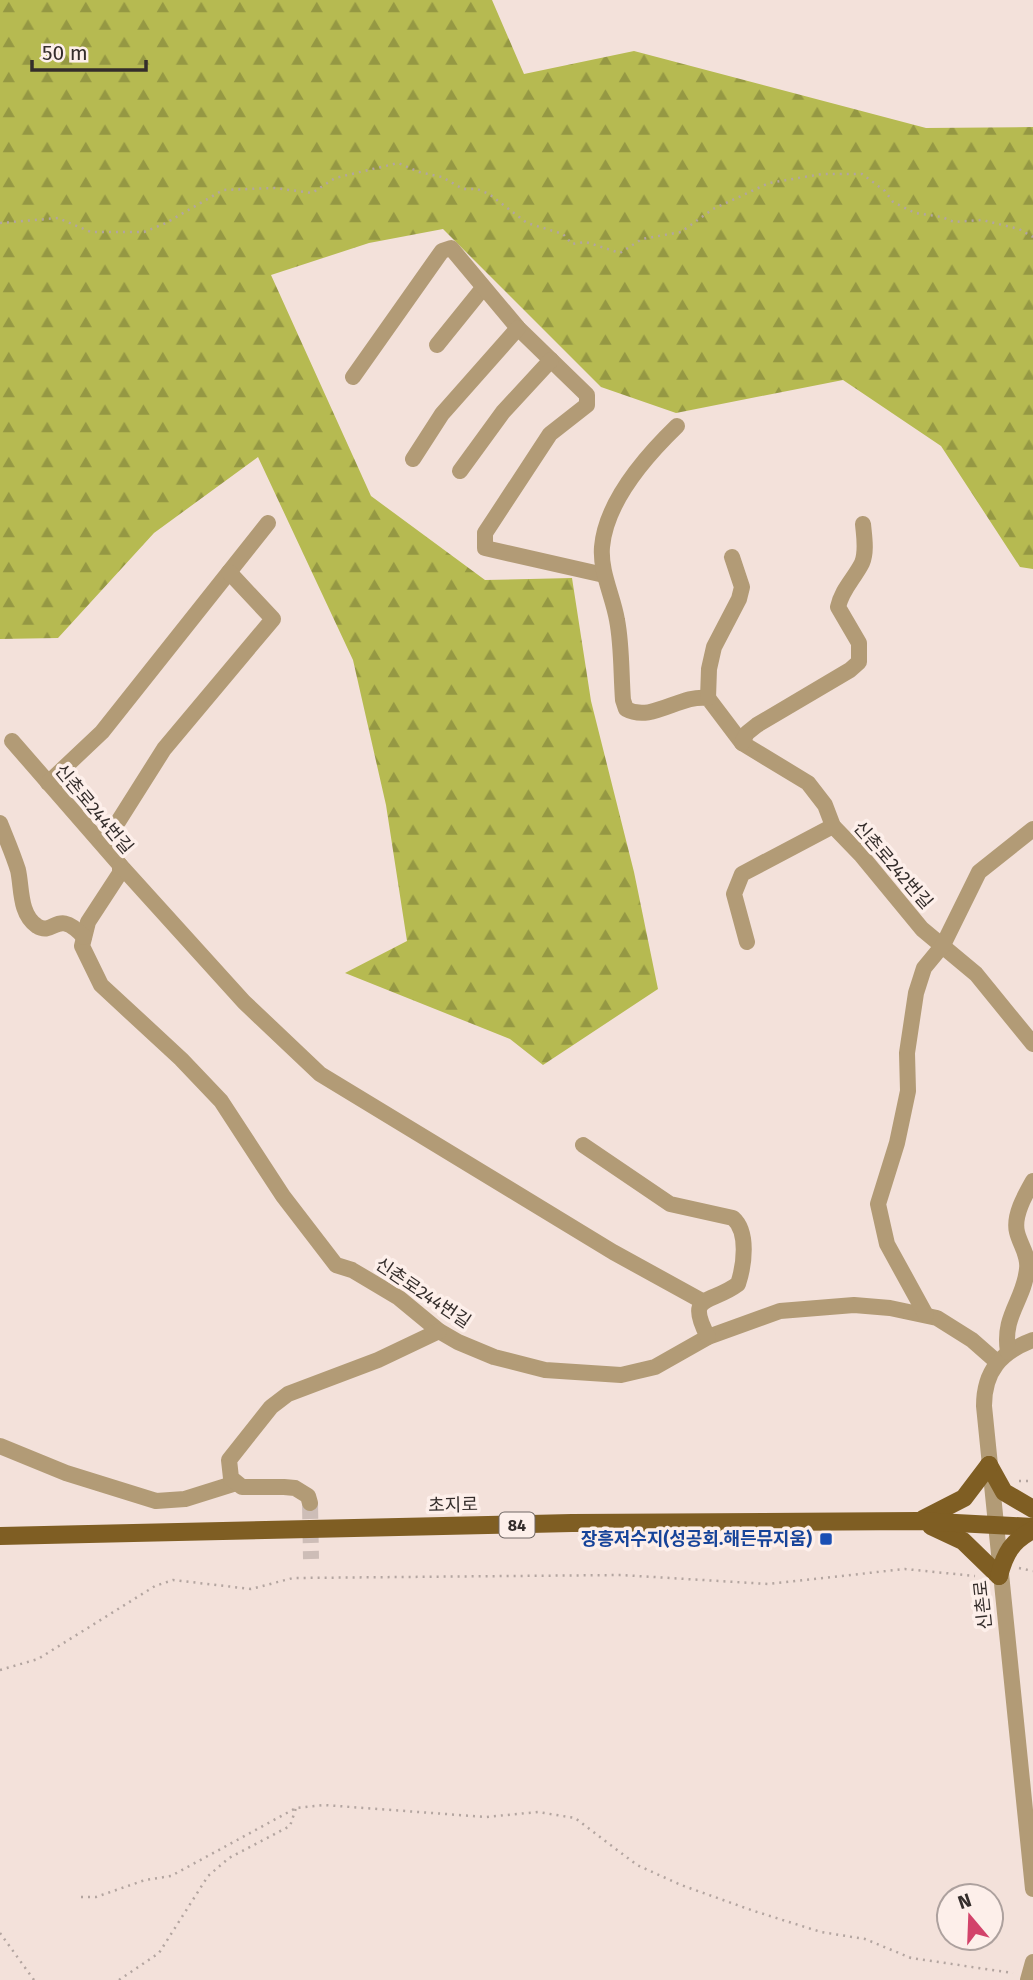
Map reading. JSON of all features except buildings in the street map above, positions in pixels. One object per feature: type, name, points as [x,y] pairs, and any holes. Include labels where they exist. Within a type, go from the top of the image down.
[{"type":"main road","points":[[918,1521],[944,1511],[964,1498],[989,1465],[1004,1492],[1033,1509]]},
{"type":"main road","points":[[918,1521],[963,1541],[999,1576],[1004,1557],[1014,1541],[1033,1528]]},
{"type":"main road","name":"초지로","points":[[0,1536],[572,1523],[918,1521],[1033,1528]]},
{"type":"street","points":[[353,377],[442,251],[452,248],[517,328],[587,396],[587,405],[550,434],[485,533],[485,548],[604,575]]},
{"type":"street","points":[[437,345],[482,288]]},
{"type":"street","points":[[413,459],[442,414],[517,328]]},
{"type":"street","points":[[460,471],[503,412],[551,360]]},
{"type":"street","points":[[677,426],[631,480],[614,511],[602,545],[604,575],[618,625],[623,700],[626,709],[643,714],[698,697],[708,698],[714,647],[739,599],[742,586],[732,557]]},
{"type":"street","points":[[48,783],[102,732],[268,523]]},
{"type":"street","points":[[742,743],[747,733],[757,725],[859,662],[859,643],[838,607],[841,594],[862,562],[865,550],[863,524]]},
{"type":"street","points":[[104,844],[164,749],[273,619],[229,572]]},
{"type":"street","name":"신촌로242번길","points":[[708,698],[742,743],[808,783],[825,805],[832,826],[861,855],[922,929],[960,958],[1003,1003],[1033,1044]]},
{"type":"street","name":"신촌로244번길","points":[[12,741],[120,865],[120,873],[88,922],[82,946],[101,985],[181,1059],[221,1101],[283,1196],[337,1265],[352,1270],[399,1298],[439,1331],[494,1357],[525,1366],[600,1375],[640,1373],[708,1337],[794,1308],[854,1305],[926,1315],[954,1326],[1003,1357]]},
{"type":"street","points":[[0,823],[18,871],[19,889],[31,920],[38,927],[48,928],[64,922],[72,924],[84,937]]},
{"type":"street","points":[[747,942],[734,894],[741,874],[832,826]]},
{"type":"street","points":[[926,1315],[887,1244],[878,1204],[897,1143],[908,1091],[908,1053],[916,993],[924,968],[943,945],[979,872],[1033,829]]},
{"type":"street","points":[[120,865],[244,1002],[320,1074],[613,1252],[702,1301]]},
{"type":"street","points":[[583,1145],[670,1204],[733,1218],[739,1223],[743,1234],[738,1284],[702,1301],[698,1309],[698,1318],[708,1337]]},
{"type":"street","points":[[1003,1357],[1008,1318],[1027,1273],[1028,1262],[1016,1223],[1033,1181]]},
{"type":"street","points":[[236,1483],[228,1468],[229,1460],[271,1407],[300,1387],[363,1367],[439,1331]]},
{"type":"street","points":[[1003,1357],[1033,1340]]},
{"type":"street","name":"신촌로","points":[[1003,1357],[984,1390],[999,1576],[1033,1889]]},
{"type":"street","points":[[0,1446],[66,1473],[156,1501],[185,1499],[236,1483],[253,1489],[295,1488],[308,1496],[310,1503]]},
{"type":"path","points":[[0,223],[58,218],[91,232],[144,232],[166,223],[223,190],[275,188],[312,193],[335,178],[398,163],[419,173],[442,177],[463,189],[477,189],[489,194],[527,223],[563,234],[572,244],[586,242],[620,253],[642,239],[681,232],[713,209],[769,183],[822,174],[862,174],[885,191],[893,202],[915,213],[942,217],[954,222],[982,220],[1019,229],[1033,237]]},
{"type":"path","points":[[0,1670],[38,1659],[155,1586],[173,1580],[251,1589],[293,1578],[621,1575],[768,1584],[905,1569],[965,1576],[999,1576],[1019,1568],[1033,1571]]},
{"type":"path","points":[[81,1897],[96,1898],[145,1880],[172,1876],[296,1808],[324,1805],[486,1817],[538,1812],[575,1818],[637,1865],[681,1885],[754,1911],[821,1932],[865,1939],[911,1958],[1030,1973]]},
{"type":"path","points":[[119,1980],[159,1953],[208,1876],[229,1858],[289,1826],[296,1808]]},
{"type":"path","points":[[0,1933],[34,1980]]},
{"type":"green space","points":[[0,0],[492,0],[524,74],[634,51],[926,128],[1033,127],[1033,569],[1020,567],[941,446],[843,380],[676,413],[601,387],[443,229],[369,243],[271,275],[371,496],[485,580],[572,578],[591,701],[634,872],[658,989],[543,1065],[510,1039],[345,973],[407,941],[386,805],[353,660],[258,457],[154,533],[58,638],[0,639]]},
{"type":"tunnel","points":[[310,1503],[311,1559]]},
{"type":"place","name":"장흥저수지(성공회.해든뮤지움)","points":[[826,1539]]}]
